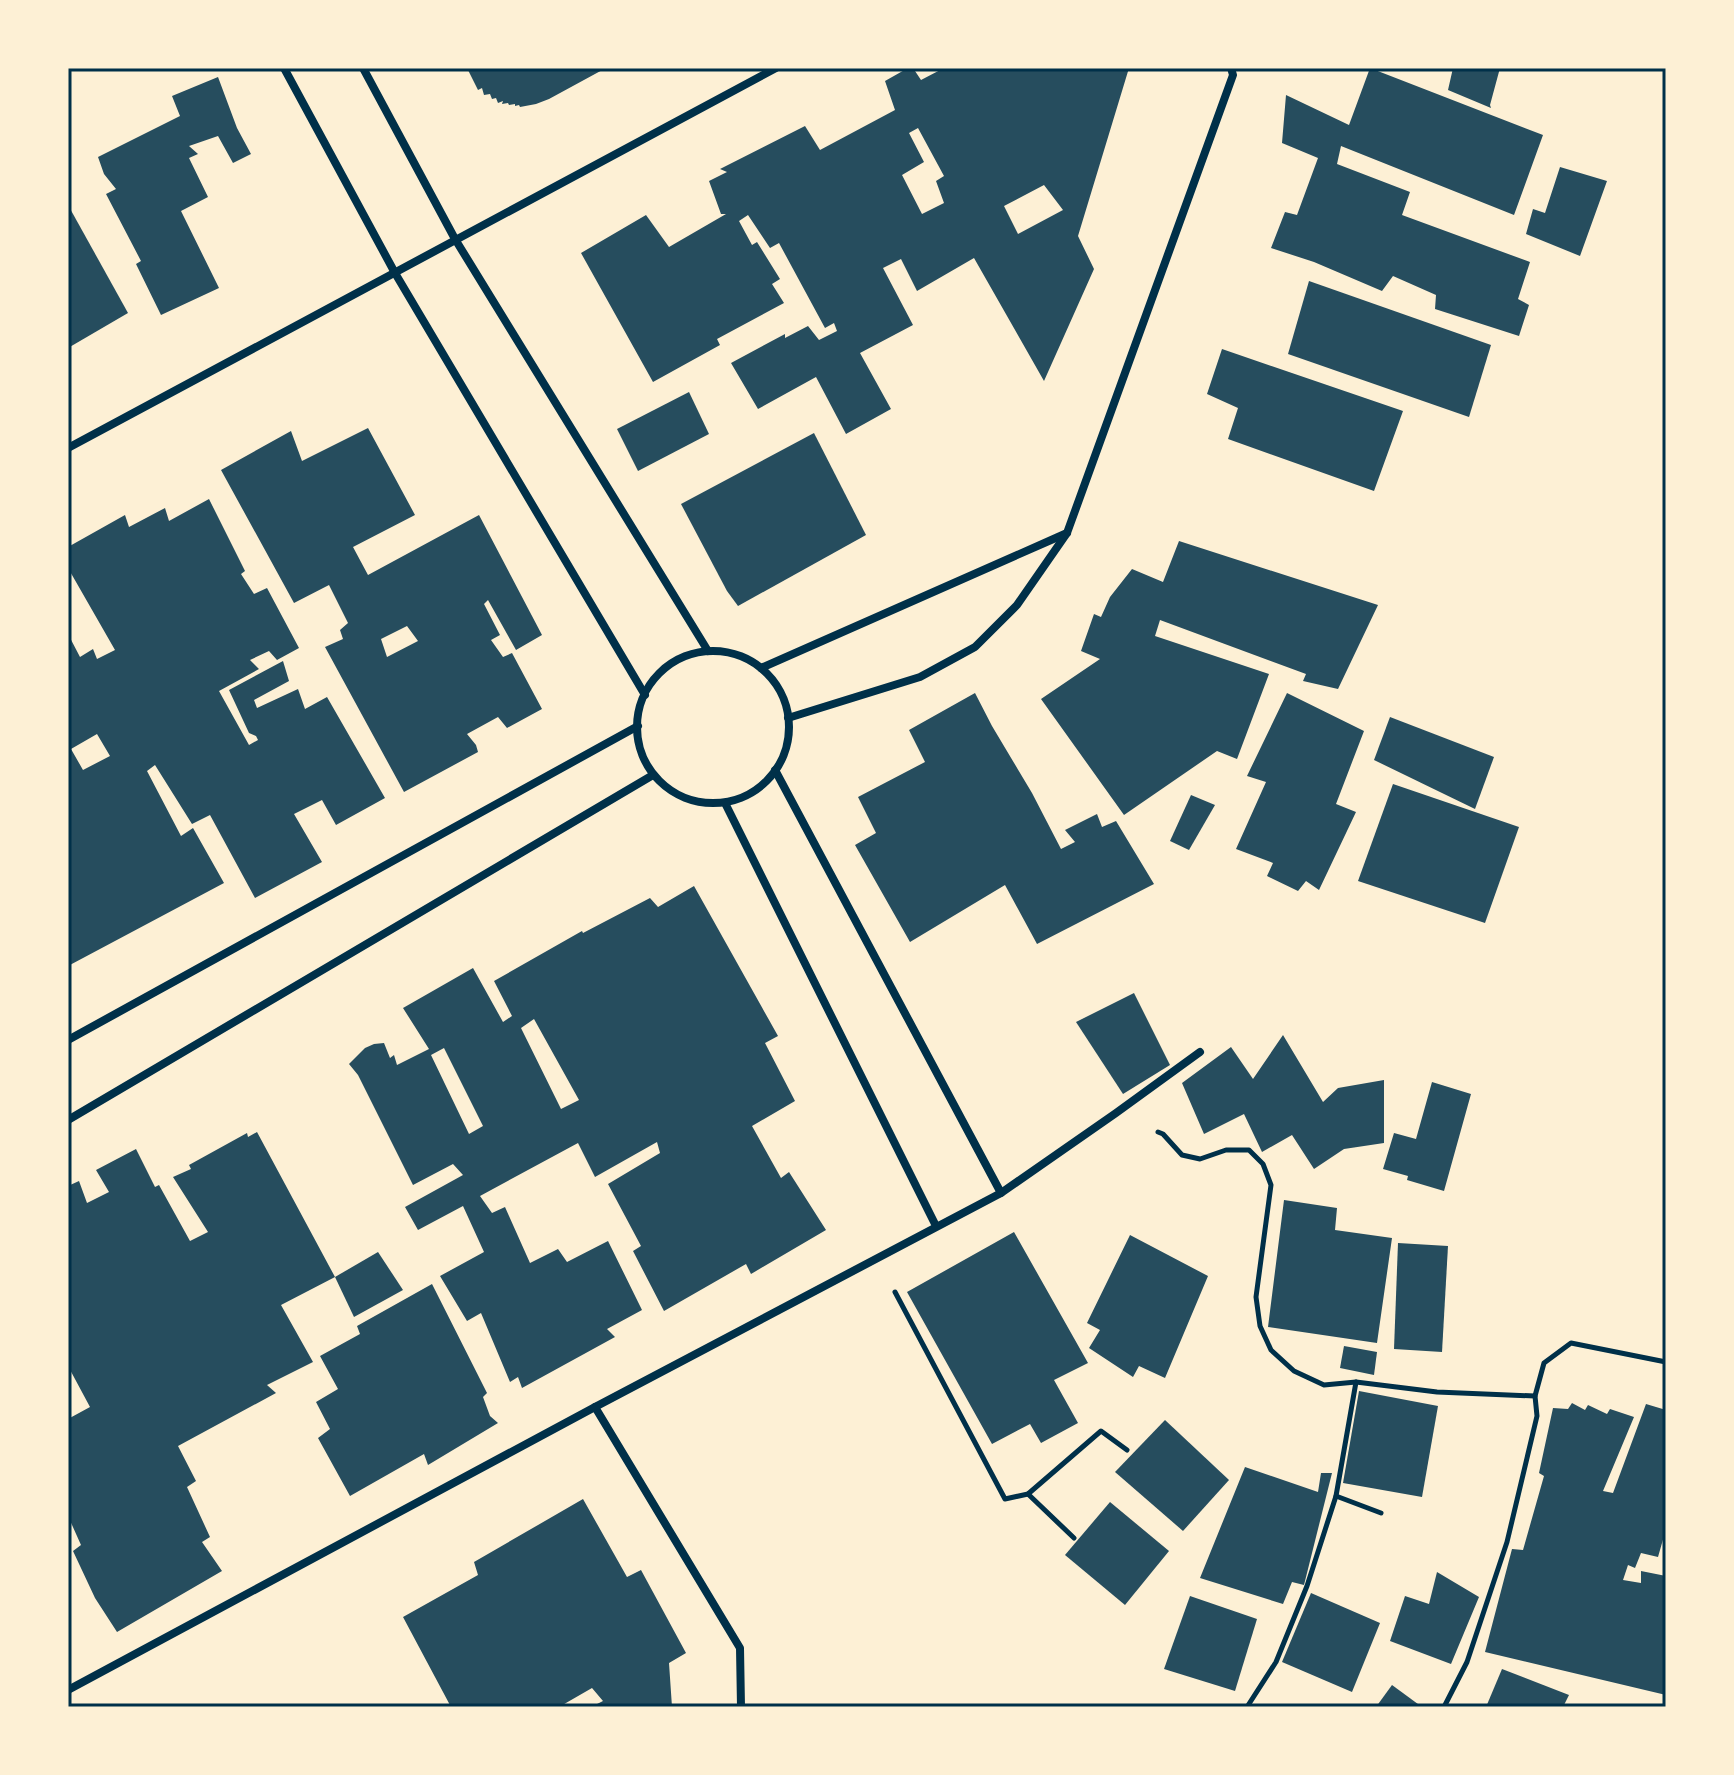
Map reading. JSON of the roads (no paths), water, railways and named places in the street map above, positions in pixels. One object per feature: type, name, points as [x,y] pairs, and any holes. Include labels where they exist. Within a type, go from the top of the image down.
[{"type":"street","points":[[284,68],[395,273],[645,695]]},
{"type":"street","points":[[363,68],[455,239],[708,651]]},
{"type":"street","points":[[68,448],[776,68]]},
{"type":"street","points":[[788,718],[920,677],[975,647],[1017,605],[1067,533],[1228,90],[1233,75],[1231,68]]},
{"type":"street","points":[[761,668],[1067,533]]},
{"type":"street","points":[[708,651],[738,654],[761,668],[775,682],[788,718],[787,743],[781,760],[767,782],[725,803],[697,802],[672,792],[653,775],[637,737],[638,710],[654,677],[682,657],[708,651]]},
{"type":"street","points":[[68,1040],[638,726]]},
{"type":"street","points":[[775,770],[1001,1193]]},
{"type":"street","points":[[68,1120],[653,775]]},
{"type":"street","points":[[725,803],[936,1226]]},
{"type":"street","points":[[68,1690],[1001,1193],[1200,1052]]},
{"type":"street","points":[[595,1407],[740,1648],[741,1707]]}]
